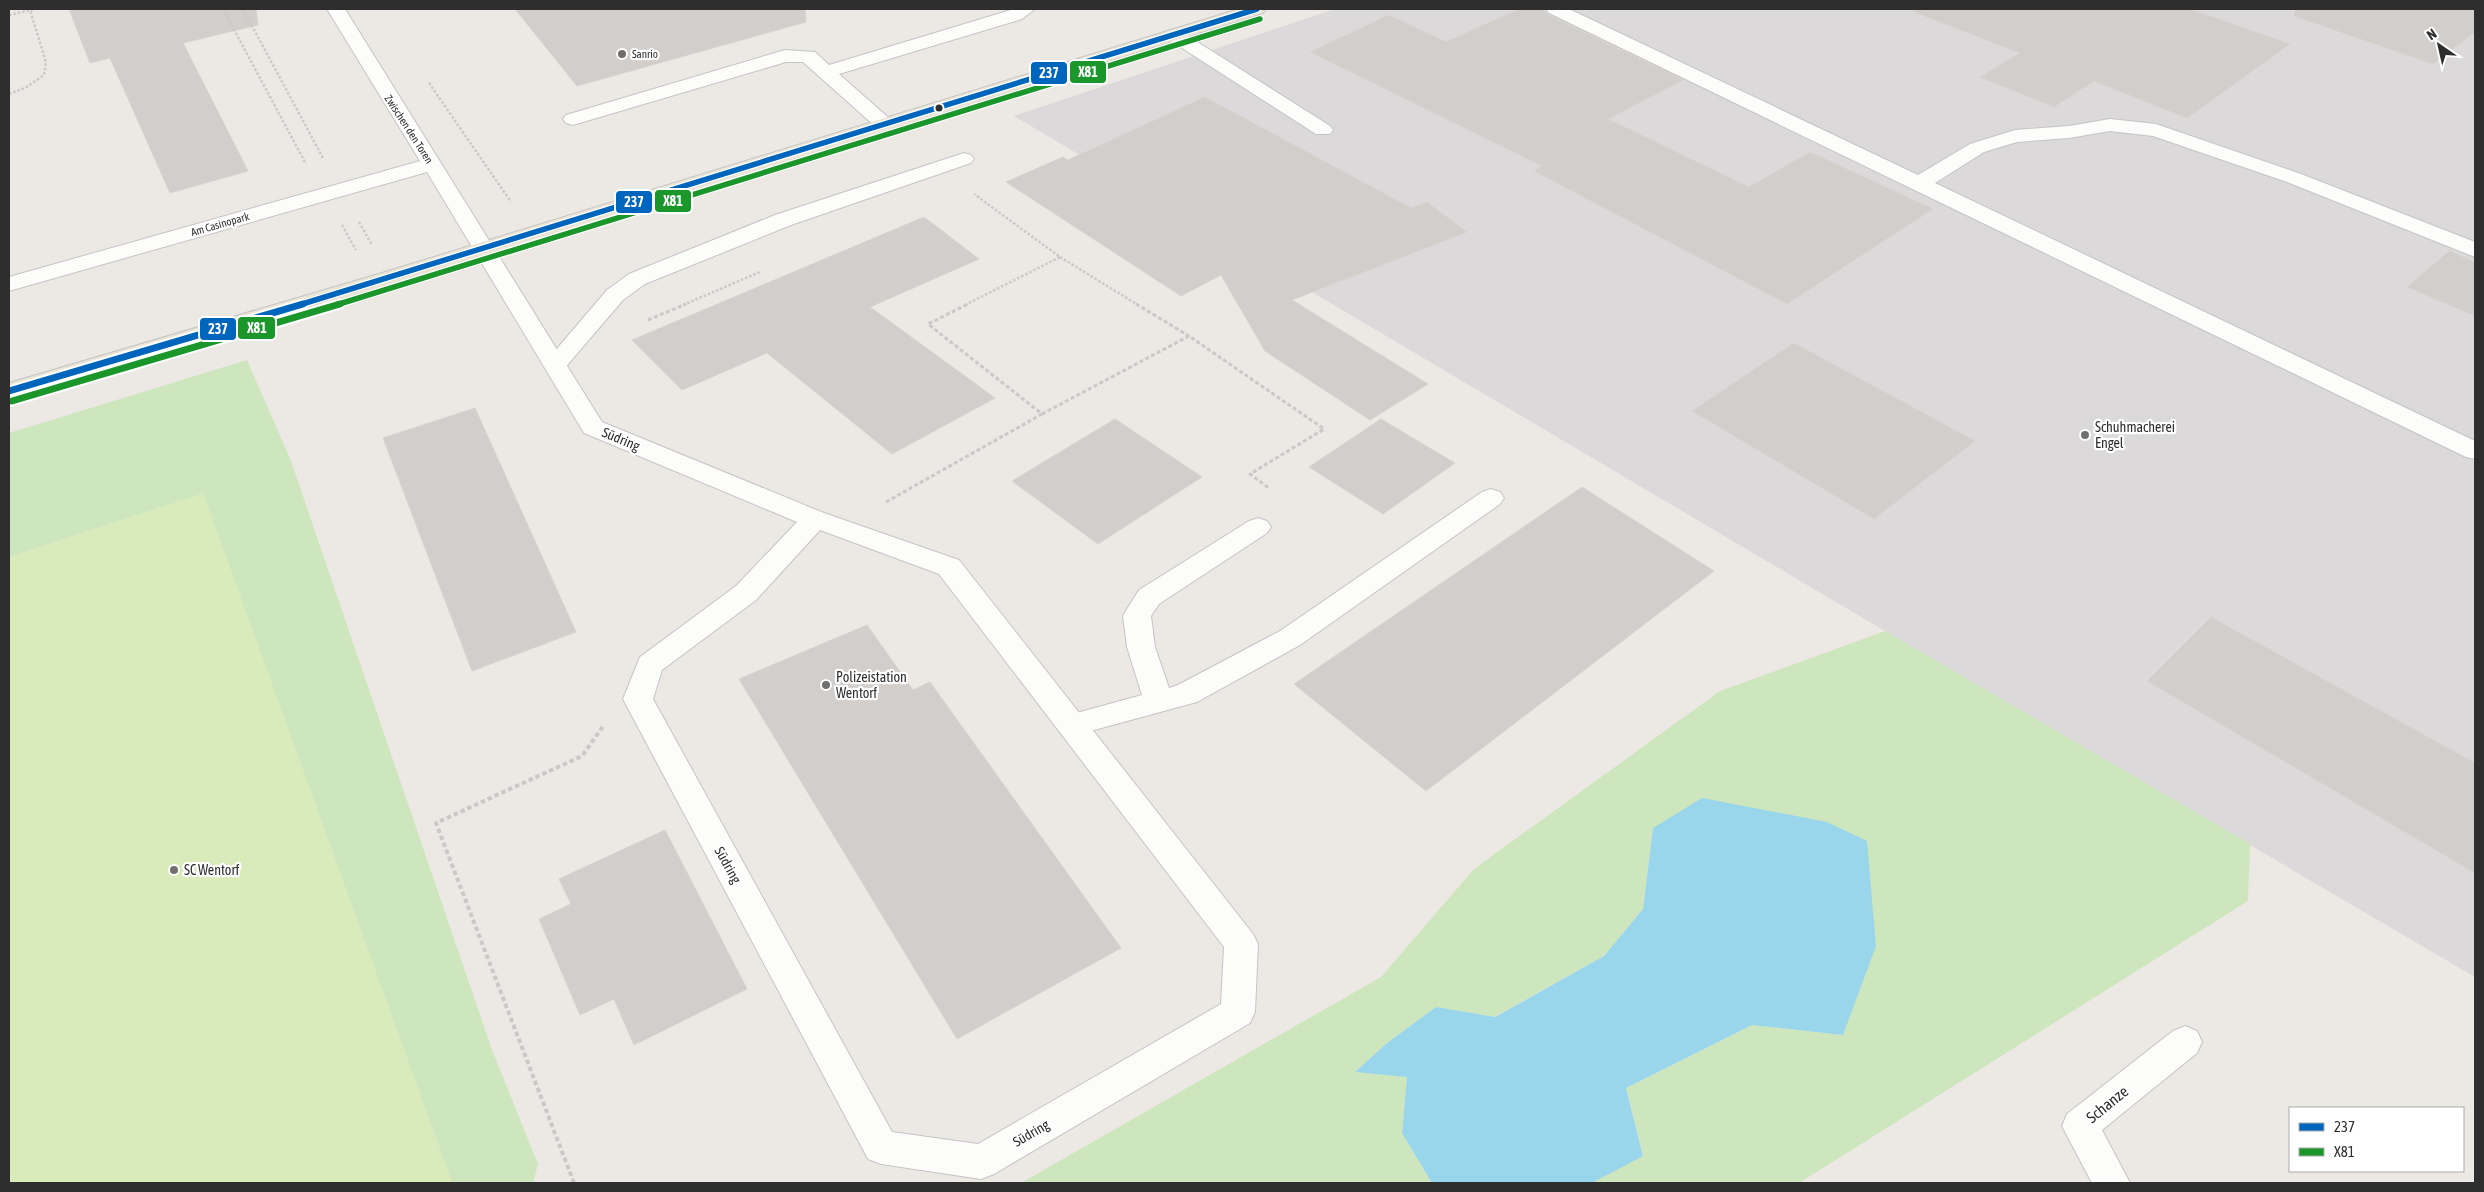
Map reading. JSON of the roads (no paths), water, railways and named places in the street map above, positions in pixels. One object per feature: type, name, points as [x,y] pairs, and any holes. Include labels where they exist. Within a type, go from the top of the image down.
[{"type":"main road","points":[[9,391],[484,249],[1257,9]]},
{"type":"street","name":"Zwischen den Toren","points":[[336,9],[381,85],[484,249]]},
{"type":"street","points":[[825,72],[1016,15],[1026,9]]},
{"type":"street","points":[[1555,9],[2475,451]]},
{"type":"street","points":[[1174,34],[1323,130]]},
{"type":"street","points":[[573,119],[785,56],[808,56],[884,124]]},
{"type":"street","points":[[1919,184],[1977,148],[2015,136],[2069,132],[2110,125],[2156,130],[2294,178],[2475,250]]},
{"type":"street","points":[[555,365],[615,295],[637,279],[783,220],[964,159]]},
{"type":"street","name":"Am Casinopark","points":[[9,284],[432,164]]},
{"type":"street","name":"Südring","points":[[484,249],[593,427],[827,524],[949,567],[1241,944],[1238,1012],[981,1162],[881,1147],[638,699],[650,664],[746,593],[827,524]]},
{"type":"street","points":[[1072,725],[1187,694],[1290,638],[1491,498]]},
{"type":"street","points":[[1160,702],[1141,647],[1137,616],[1149,597],[1258,527]]},
{"type":"street","name":"Schanze","points":[[2112,1183],[2080,1126],[2185,1042]]},
{"type":"water","points":[[1702,798],[1827,822],[1867,841],[1876,946],[1843,1035],[1752,1025],[1626,1088],[1643,1156],[1592,1183],[1432,1183],[1402,1133],[1407,1077],[1355,1072],[1387,1043],[1436,1007],[1495,1017],[1604,956],[1643,909],[1653,828]]},
{"type":"place","name":"Sanrio","points":[[622,54]]},
{"type":"place","name":"Schuhmacherei Engel","points":[[2085,435]]},
{"type":"place","name":"Polizeistation Wentorf","points":[[826,685]]},
{"type":"place","name":"SC Wentorf","points":[[174,870]]}]
